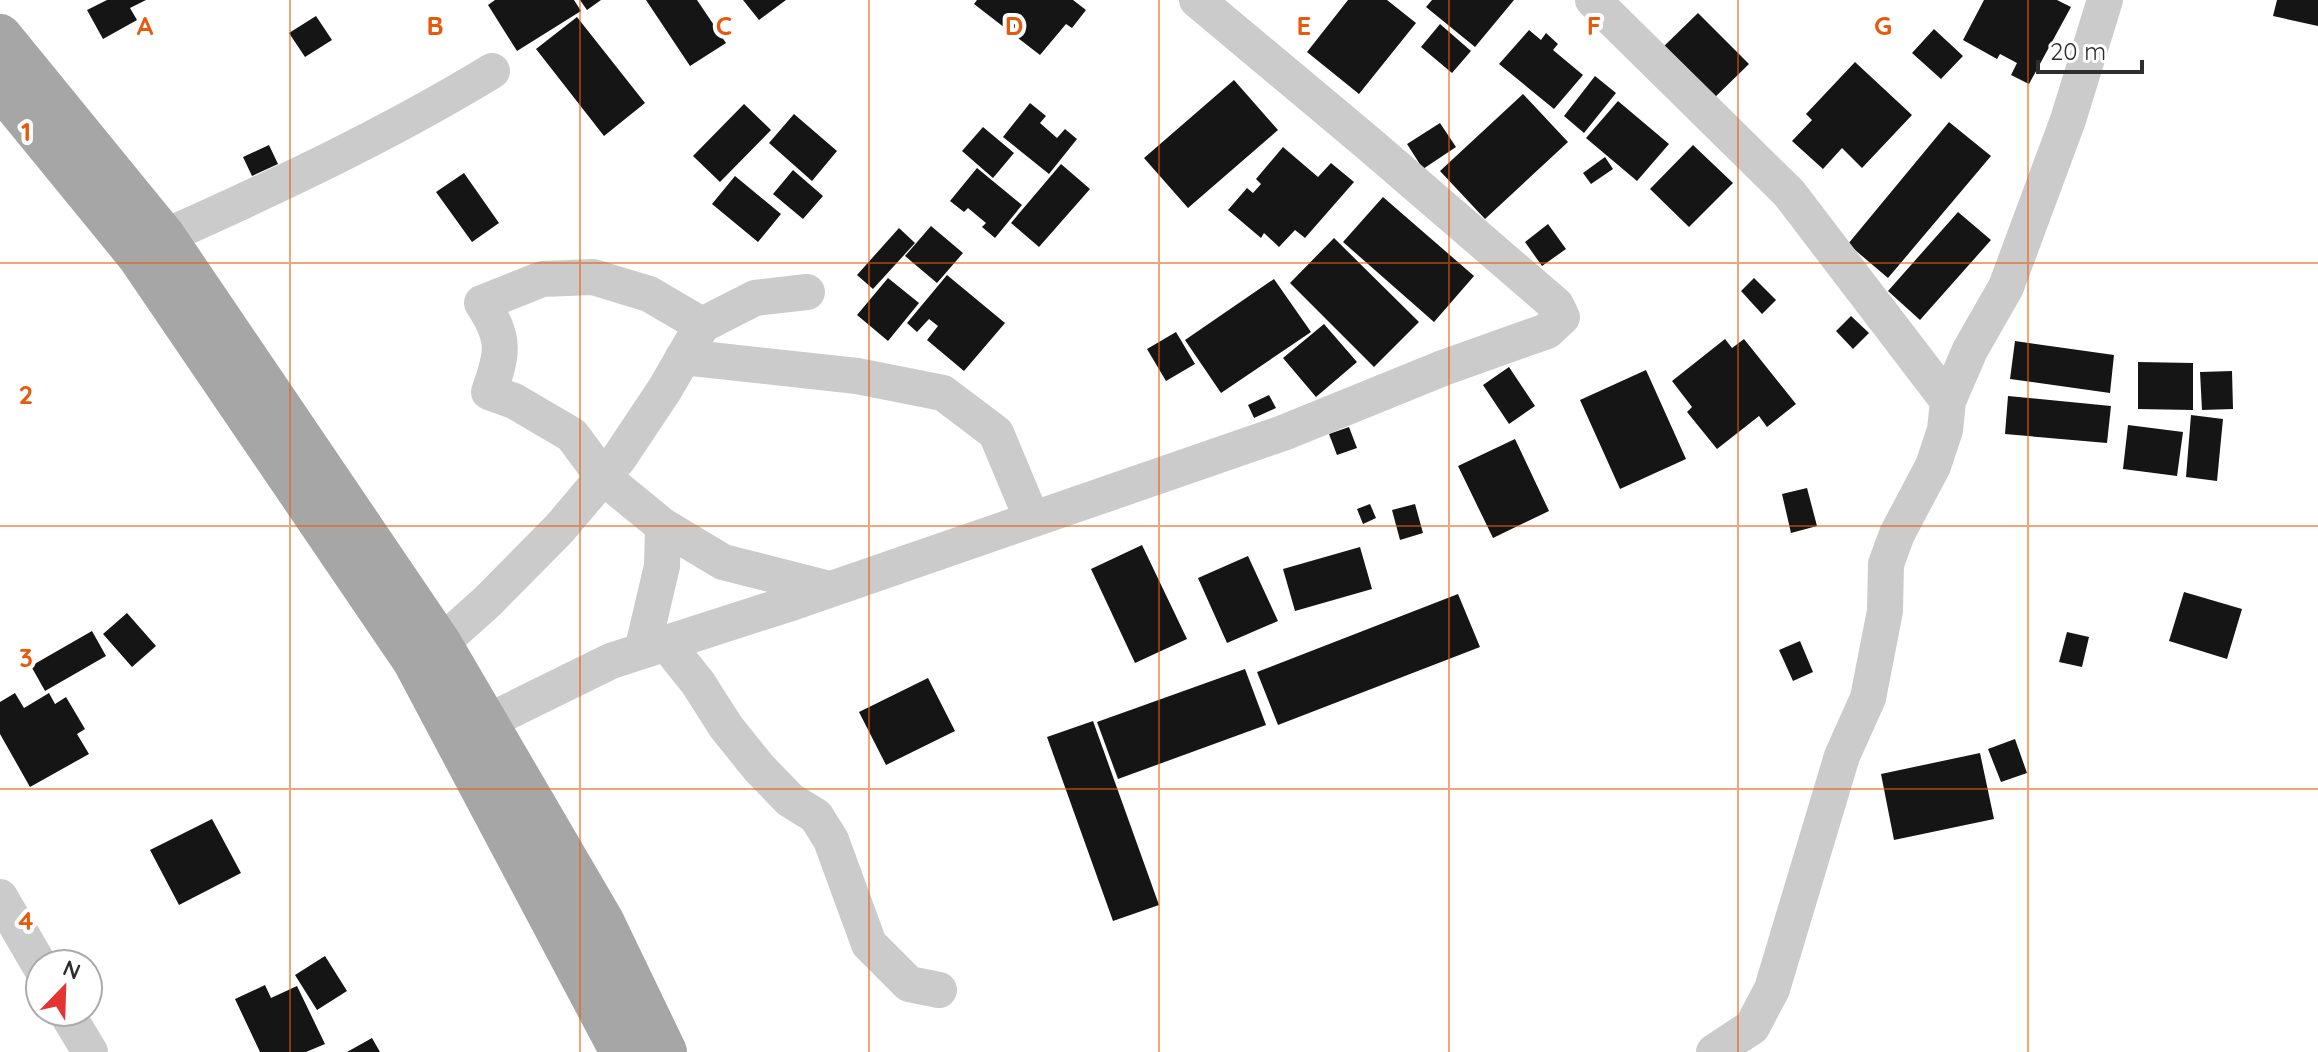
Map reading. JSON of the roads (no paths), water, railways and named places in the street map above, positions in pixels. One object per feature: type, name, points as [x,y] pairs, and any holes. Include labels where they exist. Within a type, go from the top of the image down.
[{"type":"main road","points":[[0,36],[164,237],[440,644],[602,921],[665,1052]]},
{"type":"main road","points":[[0,86],[139,256],[414,660],[622,1052]]},
{"type":"street","points":[[485,723],[611,661],[1283,433],[1443,368],[1547,331],[1562,317],[1556,305],[1197,0]]},
{"type":"street","points":[[1593,0],[1789,193],[1948,401]]},
{"type":"street","points":[[1714,1052],[1752,1027],[1772,989],[1842,756],[1868,698],[1885,611],[1886,564],[1897,534],[1933,466],[1945,430],[1948,401],[1970,350],[2006,287],[2068,120],[2105,0]]},
{"type":"street","points":[[164,237],[299,177],[436,105],[492,71]]},
{"type":"street","points":[[702,325],[649,294],[593,277],[542,279],[482,303],[497,325],[500,351],[489,392],[514,401],[572,435],[603,477],[663,526],[723,562],[829,589]]},
{"type":"street","points":[[440,644],[488,601],[560,528],[619,458],[702,325],[755,298],[807,292]]},
{"type":"street","points":[[683,357],[857,376],[943,393],[996,433],[1032,519]]},
{"type":"street","points":[[663,526],[654,647],[759,768],[790,800],[816,816],[831,840],[869,944],[909,984],[939,990]]},
{"type":"street","points":[[0,897],[30,948]]},
{"type":"street","points":[[76,1028],[90,1052]]}]
